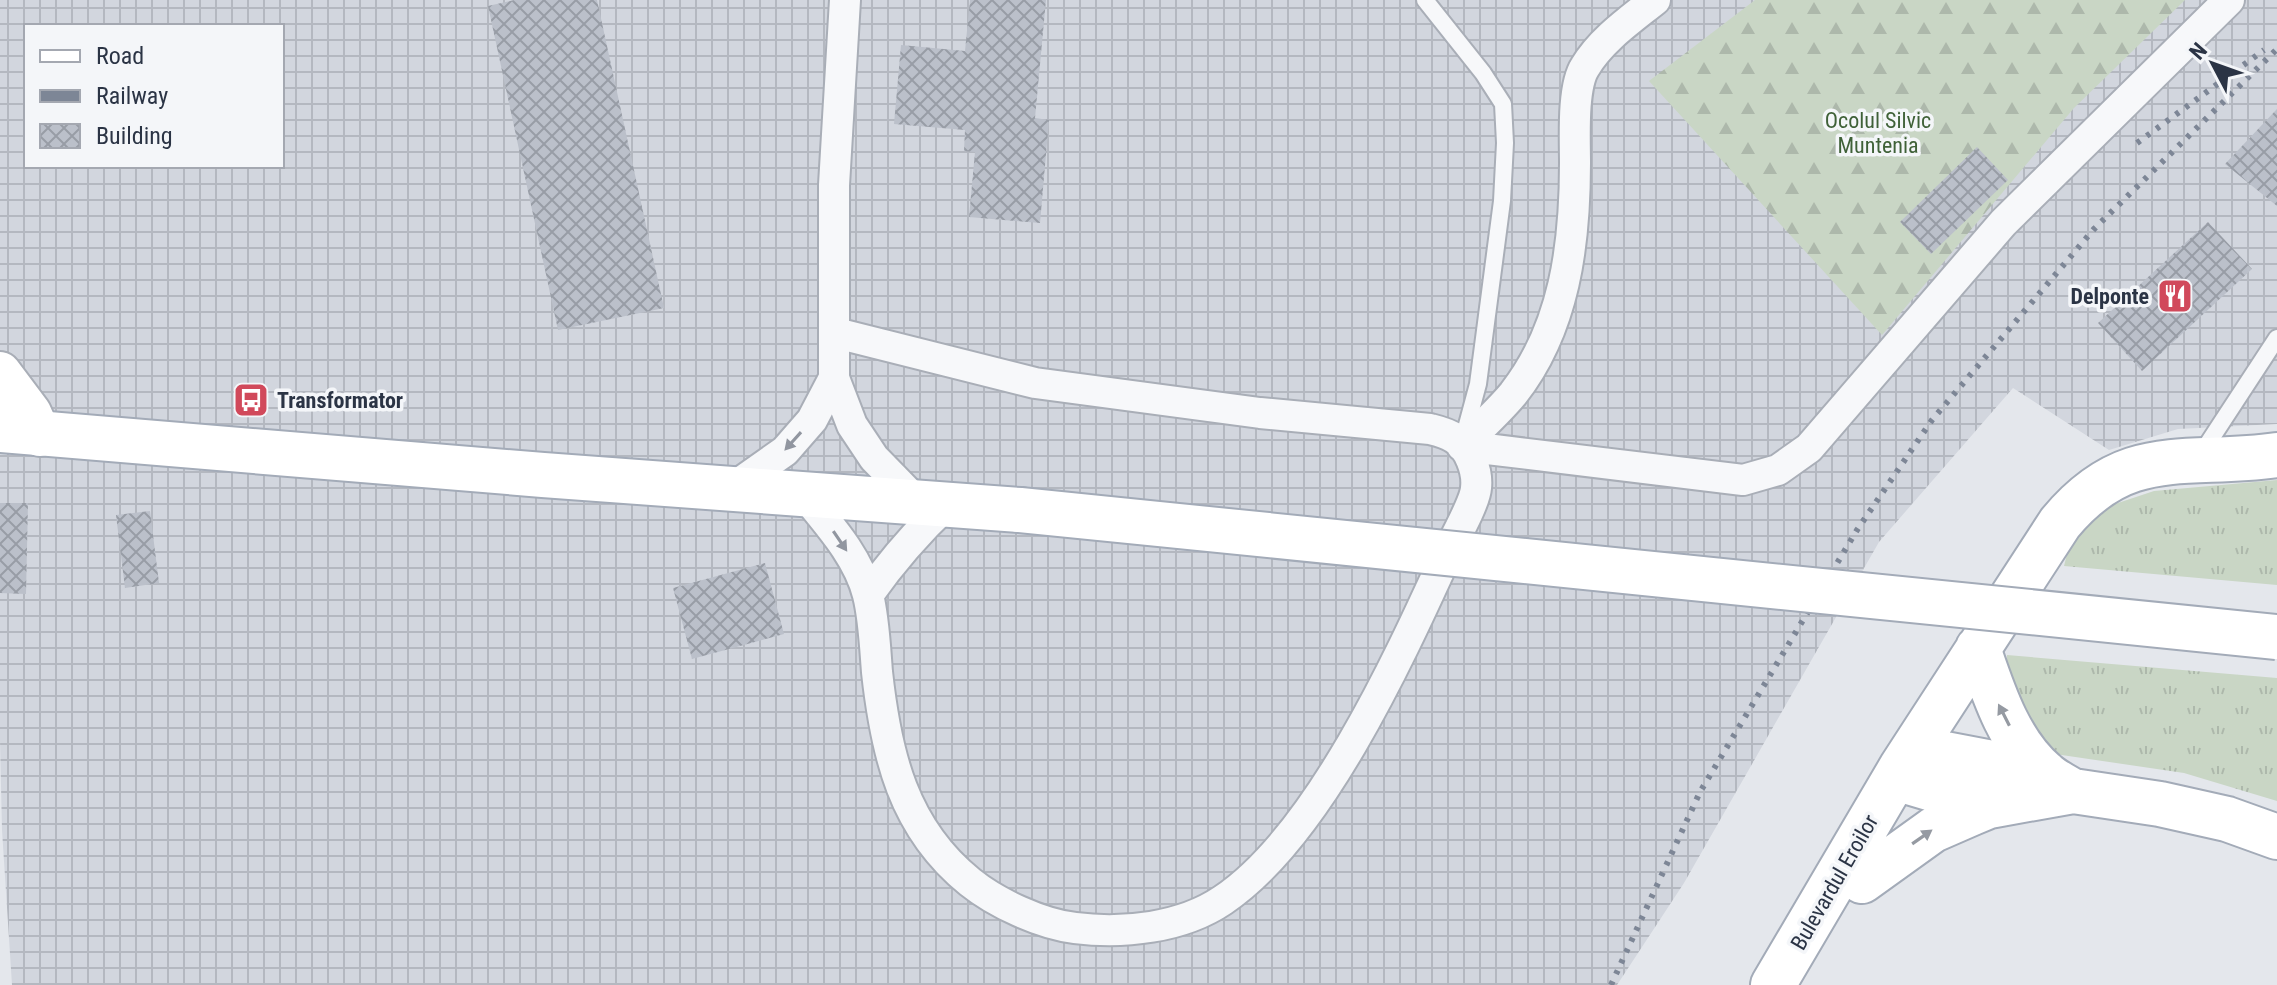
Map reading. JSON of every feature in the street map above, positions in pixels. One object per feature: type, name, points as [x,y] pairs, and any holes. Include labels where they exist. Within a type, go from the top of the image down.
[{"type":"main road","points":[[0,373],[30,413],[20,433],[1020,510],[2277,637]]},
{"type":"main road","name":"Bulevardul Eroilor","points":[[1773,985],[1904,763],[2060,523],[2077,503],[2103,481],[2131,469],[2197,460],[2277,455]]},
{"type":"main road","points":[[1978,648],[1995,698],[2015,736],[2059,782]]},
{"type":"main road","name":"Bulevardul Eroilor","points":[[1802,985],[1862,881],[1885,826],[1904,763]]},
{"type":"main road","points":[[1904,763],[2059,782],[2214,816],[2277,837]]},
{"type":"main road","points":[[1904,763],[1989,806]]},
{"type":"main road","points":[[1862,881],[1933,830],[1989,806],[2059,782]]},
{"type":"street","points":[[845,0],[834,185],[834,378],[852,425],[874,458],[932,503],[868,595]]},
{"type":"street","points":[[1462,446],[1512,395],[1537,360],[1562,297],[1574,230],[1576,108],[1583,69],[1609,38],[1655,0]]},
{"type":"street","points":[[1462,446],[1743,480],[1778,470],[1809,448],[2003,223],[2229,0]]},
{"type":"street","points":[[803,493],[855,564],[868,595],[879,688],[900,789],[919,826],[946,863],[985,894],[1026,913],[1071,928],[1118,930],[1172,923],[1222,901],[1264,866],[1330,779],[1371,708],[1477,489],[1472,458],[1456,438],[1430,429],[1260,413],[1035,383],[836,333]]},
{"type":"street","points":[[734,487],[785,451],[812,420],[834,378]]},
{"type":"lane","points":[[1425,0],[1483,73],[1503,104],[1505,143],[1502,201],[1478,384],[1462,446]]},
{"type":"lane","points":[[2197,460],[2277,338]]},
{"type":"shaded area","points":[[0,0],[2277,0],[2277,424],[2178,429],[2109,450],[2013,388],[1879,542],[1684,883],[1617,985],[12,985],[2,830]]},
{"type":"green space","name":"Ocolul Silvic Muntenia","points":[[1755,0],[2185,0],[2074,108],[1882,335],[1649,81]]},
{"type":"green space","points":[[2277,480],[2277,585],[2064,566],[2069,546],[2106,507],[2154,491]]},
{"type":"green space","points":[[2007,655],[2277,678],[2277,801],[2184,773],[2048,753],[2004,693]]},
{"type":"building","points":[[514,0],[597,0],[664,308],[558,330],[488,6]]},
{"type":"building","points":[[970,0],[1046,0],[1035,118],[1049,120],[1040,223],[969,217],[975,152],[964,151],[965,130],[894,124],[901,45],[965,51]]},
{"type":"building","points":[[2277,109],[2277,206],[2225,164]]},
{"type":"building","points":[[1977,147],[2008,180],[1931,254],[1900,222]]},
{"type":"building","name":"Delponte","points":[[2208,222],[2252,269],[2142,371],[2098,323]]},
{"type":"building","points":[[0,503],[28,503],[26,594],[0,593]]},
{"type":"building","points":[[150,511],[159,583],[125,588],[116,515]]},
{"type":"building","points":[[765,563],[784,634],[692,659],[673,588]]},
{"type":"railway","points":[[1611,985],[1700,792],[1857,530],[1932,420],[2094,229],[2277,49]]},
{"type":"railway","points":[[2137,143],[2264,50]]},
{"type":"place","name":"Delponte","points":[[2175,296]]},
{"type":"place","name":"Transformator","points":[[251,400]]}]
